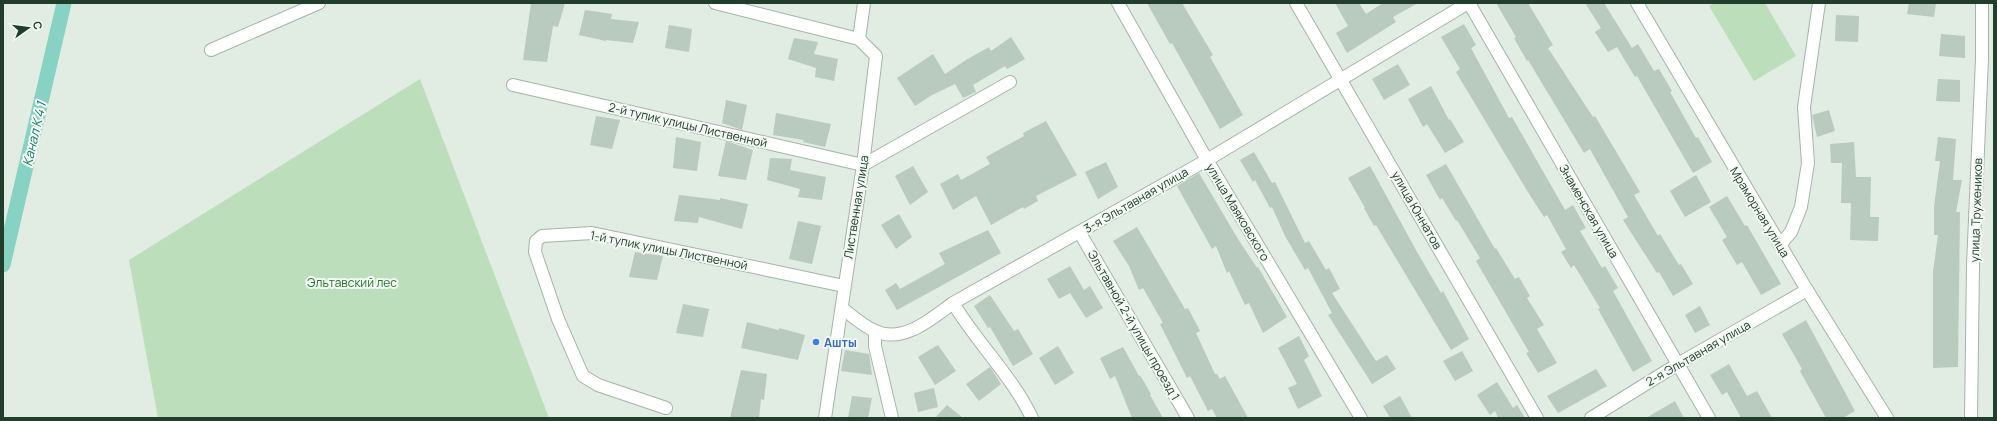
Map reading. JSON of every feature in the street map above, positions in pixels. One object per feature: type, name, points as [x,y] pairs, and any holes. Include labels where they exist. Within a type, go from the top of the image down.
[{"type":"street","points":[[211,50],[319,3]]},
{"type":"street","points":[[715,3],[859,39],[864,3]]},
{"type":"street","name":"улица Маяковского","points":[[1118,3],[1207,160],[1361,418]]},
{"type":"street","name":"улица Юннатов","points":[[1296,3],[1537,418]]},
{"type":"street","name":"3-я Эльтавная улица","points":[[842,308],[875,331],[892,336],[927,323],[953,304],[1207,160],[1469,3]]},
{"type":"street","name":"Знаменская улица","points":[[1469,3],[1709,418]]},
{"type":"street","name":"Мраморная улица","points":[[1637,3],[1807,290],[1887,418]]},
{"type":"street","points":[[1780,245],[1792,232],[1801,207],[1808,163],[1804,107],[1819,3]]},
{"type":"street","name":"улица Тружеников","points":[[1971,418],[1973,265],[1982,59],[1982,3]]},
{"type":"street","name":"Лиственная улица","points":[[825,418],[863,165],[876,56],[859,39]]},
{"type":"street","points":[[863,165],[1010,82]]},
{"type":"street","name":"2-й тупик улицы Лиственной","points":[[513,85],[863,165]]},
{"type":"street","name":"1-й тупик улицы Лиственной","points":[[666,408],[598,385],[583,376],[558,319],[535,252],[536,241],[542,236],[550,234],[592,233],[844,286]]},
{"type":"street","name":"Эльтавной 2-й улицы проезд 1","points":[[1080,233],[1188,418]]},
{"type":"street","name":"2-я Эльтавная улица","points":[[1591,418],[1678,364],[1807,290]]},
{"type":"street","points":[[953,304],[964,322],[995,361],[1026,406],[1032,418]]},
{"type":"street","points":[[875,331],[875,346],[892,418]]},
{"type":"green space","points":[[1714,3],[1765,3],[1796,56],[1754,81],[1709,6]]},
{"type":"green space","name":"Эльтавский лес","points":[[420,79],[549,418],[158,418],[129,260]]},
{"type":"building","points":[[531,3],[565,3],[558,27],[553,26],[547,62],[523,60]]},
{"type":"building","points":[[1147,3],[1182,3],[1213,55],[1210,57],[1243,115],[1220,129],[1172,43],[1170,44]]},
{"type":"building","points":[[1335,3],[1359,3],[1366,14],[1383,3],[1418,3],[1393,17],[1396,22],[1347,53],[1336,33],[1348,26]]},
{"type":"building","points":[[1496,3],[1528,3],[1553,45],[1548,48],[1593,117],[1595,116],[1640,192],[1634,195],[1658,236],[1660,234],[1679,265],[1681,264],[1693,284],[1673,296],[1659,272],[1657,273],[1623,220],[1628,217],[1590,149],[1584,153],[1528,60],[1527,61],[1514,38],[1516,37]]},
{"type":"building","points":[[1585,3],[1604,3],[1632,48],[1638,44],[1654,71],[1659,69],[1696,138],[1698,137],[1712,162],[1693,173],[1637,76],[1635,77],[1617,47],[1608,52],[1595,32],[1601,28]]},
{"type":"building","points":[[1909,3],[1936,3],[1934,17],[1907,14]]},
{"type":"building","points":[[585,10],[612,14],[611,19],[639,22],[633,43],[606,41],[579,35]]},
{"type":"building","points":[[1836,15],[1859,16],[1858,42],[1835,41]]},
{"type":"building","points":[[1464,24],[1476,45],[1471,48],[1509,118],[1512,117],[1565,210],[1573,205],[1586,228],[1580,231],[1602,268],[1605,266],[1618,288],[1613,291],[1652,361],[1633,372],[1598,309],[1600,308],[1574,265],[1571,268],[1561,252],[1566,249],[1547,215],[1544,217],[1526,189],[1456,72],[1460,69],[1441,37]]},
{"type":"building","points":[[669,25],[692,29],[689,52],[665,48]]},
{"type":"building","points":[[1941,34],[1965,36],[1965,58],[1939,56]]},
{"type":"building","points":[[1011,37],[1025,59],[1007,69],[1005,66],[973,85],[976,92],[963,98],[955,84],[932,95],[915,106],[897,78],[933,54],[945,74],[989,47],[991,51]]},
{"type":"building","points":[[794,38],[818,42],[814,54],[838,59],[834,81],[815,77],[816,68],[788,59]]},
{"type":"building","points":[[1398,64],[1410,85],[1384,100],[1372,79]]},
{"type":"building","points":[[1938,79],[1960,80],[1960,102],[1936,101]]},
{"type":"building","points":[[1431,86],[1449,120],[1450,119],[1464,142],[1445,153],[1427,124],[1423,127],[1408,99]]},
{"type":"building","points":[[726,100],[747,105],[742,130],[722,123]]},
{"type":"building","points":[[1829,110],[1835,131],[1817,137],[1812,115]]},
{"type":"building","points":[[776,113],[831,124],[825,147],[803,142],[804,140],[773,135]]},
{"type":"building","points":[[596,116],[620,120],[612,149],[590,145]]},
{"type":"building","points":[[1046,121],[1077,175],[1036,196],[1038,201],[1024,209],[1023,207],[991,225],[976,196],[953,210],[940,184],[958,174],[961,180],[990,164],[986,157],[1024,136],[1023,133]]},
{"type":"building","points":[[676,137],[701,142],[697,171],[673,168]]},
{"type":"building","points":[[1938,137],[1956,139],[1953,180],[1962,180],[1956,212],[1960,212],[1958,367],[1933,368],[1933,272],[1938,235],[1934,235],[1934,207],[1940,161],[1935,161]]},
{"type":"building","points":[[726,141],[753,150],[746,180],[718,176]]},
{"type":"building","points":[[1854,142],[1856,177],[1871,177],[1870,217],[1879,217],[1878,241],[1850,240],[1851,203],[1841,203],[1842,163],[1831,163],[1830,144]]},
{"type":"building","points":[[1254,152],[1272,183],[1275,182],[1305,243],[1309,241],[1326,270],[1329,268],[1340,289],[1332,293],[1376,361],[1387,355],[1396,369],[1372,384],[1328,315],[1332,313],[1308,268],[1305,270],[1285,236],[1272,207],[1270,208],[1255,180],[1253,182],[1240,160]]},
{"type":"building","points":[[770,158],[792,159],[790,170],[826,177],[822,200],[798,197],[800,189],[767,180]]},
{"type":"building","points":[[1106,162],[1118,187],[1098,199],[1085,172]]},
{"type":"building","points":[[1446,164],[1495,249],[1496,248],[1515,279],[1519,277],[1530,296],[1527,298],[1544,325],[1537,329],[1557,363],[1538,373],[1526,353],[1529,352],[1476,261],[1480,258],[1442,198],[1440,200],[1426,175]]},
{"type":"building","points":[[913,166],[928,192],[910,205],[895,176]]},
{"type":"building","points":[[1370,166],[1417,252],[1441,293],[1443,291],[1469,339],[1451,350],[1376,225],[1374,226],[1348,178]]},
{"type":"building","points":[[1199,173],[1238,239],[1257,268],[1258,267],[1287,317],[1263,333],[1249,303],[1245,305],[1229,271],[1227,273],[1216,246],[1212,249],[1177,186]]},
{"type":"building","points":[[1696,175],[1711,202],[1685,217],[1670,191]]},
{"type":"building","points":[[679,195],[720,200],[720,198],[748,204],[742,229],[699,217],[698,223],[674,221]]},
{"type":"building","points":[[1727,196],[1745,226],[1747,225],[1781,284],[1761,295],[1742,262],[1737,265],[1722,240],[1727,237],[1709,207]]},
{"type":"building","points":[[899,214],[912,237],[896,249],[881,225]]},
{"type":"building","points":[[798,221],[821,226],[812,264],[789,259]]},
{"type":"building","points":[[1137,227],[1185,309],[1188,308],[1200,331],[1196,333],[1215,374],[1217,374],[1220,379],[1225,376],[1248,418],[1217,418],[1212,409],[1208,411],[1190,376],[1187,378],[1160,324],[1163,323],[1143,288],[1139,290],[1129,266],[1113,241]]},
{"type":"building","points":[[988,230],[1001,253],[897,310],[885,290],[896,283],[900,289],[945,264],[939,253]]},
{"type":"building","points":[[635,252],[663,256],[657,280],[629,277]]},
{"type":"building","points":[[1070,266],[1084,290],[1090,286],[1103,308],[1086,318],[1070,293],[1059,299],[1047,279]]},
{"type":"building","points":[[990,295],[1014,331],[1018,329],[1033,354],[1013,366],[990,327],[988,328],[974,306]]},
{"type":"building","points":[[683,304],[709,309],[703,337],[676,333]]},
{"type":"building","points":[[1700,306],[1710,325],[1695,333],[1685,315]]},
{"type":"building","points":[[1806,320],[1855,411],[1843,418],[1826,418],[1800,371],[1802,369],[1782,334]]},
{"type":"building","points":[[747,322],[805,335],[798,360],[741,348]]},
{"type":"building","points":[[1299,336],[1309,356],[1304,360],[1322,396],[1298,409],[1288,388],[1297,384],[1278,348]]},
{"type":"building","points":[[938,345],[956,371],[935,385],[918,357]]},
{"type":"building","points":[[1058,346],[1074,373],[1055,385],[1039,358]]},
{"type":"building","points":[[1123,347],[1151,394],[1150,395],[1163,418],[1132,418],[1115,376],[1110,379],[1100,358]]},
{"type":"building","points":[[845,350],[869,354],[872,375],[841,371]]},
{"type":"building","points":[[1462,351],[1473,371],[1455,381],[1443,361]]},
{"type":"building","points":[[1729,364],[1747,396],[1757,391],[1772,418],[1741,418],[1727,392],[1722,395],[1710,375]]},
{"type":"building","points":[[990,367],[1001,384],[979,401],[966,384]]},
{"type":"building","points":[[1596,369],[1607,386],[1558,413],[1547,396]]},
{"type":"building","points":[[741,370],[767,374],[764,400],[761,399],[759,418],[730,418]]},
{"type":"building","points":[[1497,382],[1513,408],[1517,405],[1525,418],[1496,418],[1498,417],[1495,411],[1490,415],[1477,395]]},
{"type":"building","points":[[934,388],[938,407],[918,412],[914,393]]},
{"type":"building","points":[[852,396],[872,398],[868,418],[848,418]]},
{"type":"building","points":[[1400,396],[1412,418],[1390,418],[1383,406]]},
{"type":"building","points":[[1675,401],[1684,418],[1646,418]]},
{"type":"building","points":[[947,405],[963,418],[935,418]]},
{"type":"waterway","name":"Канал К 4 1","points":[[3,265],[64,3]]},
{"type":"place","name":"Ашты","points":[[816,342]]}]
